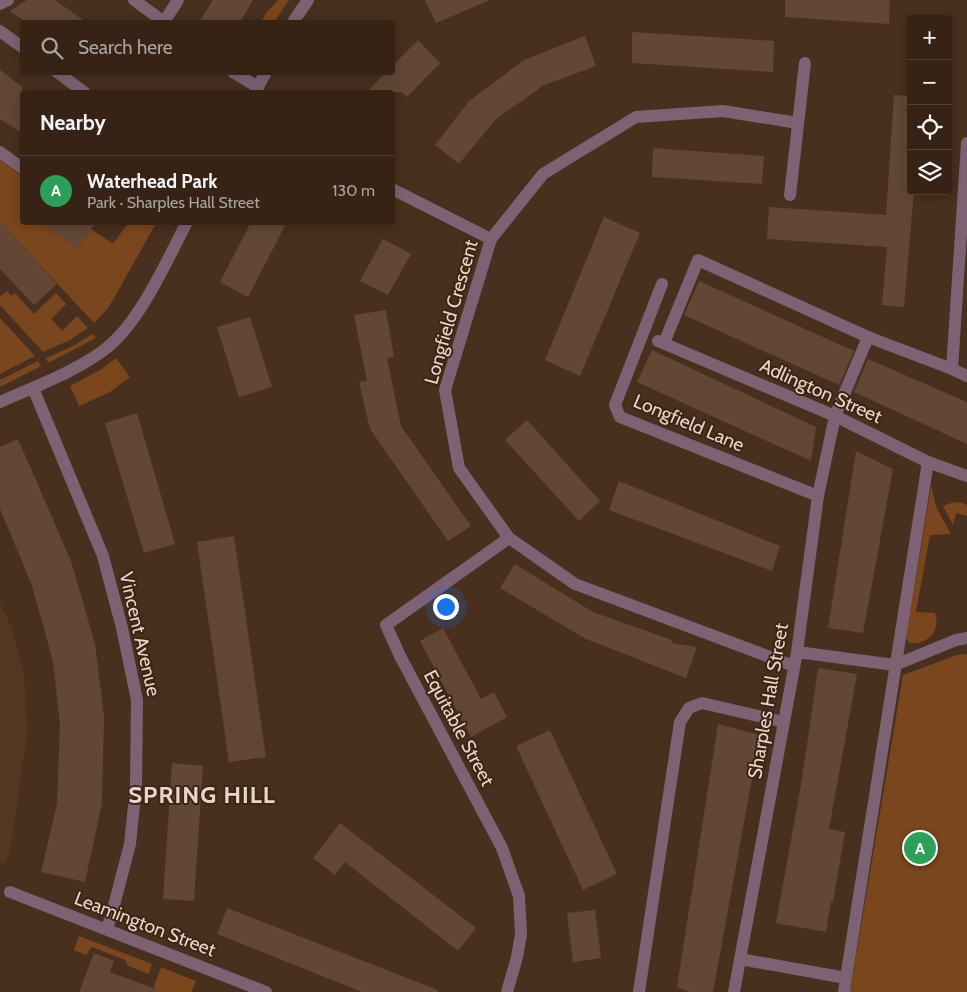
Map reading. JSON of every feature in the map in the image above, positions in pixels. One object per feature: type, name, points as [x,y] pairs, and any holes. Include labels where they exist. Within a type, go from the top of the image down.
[{"type":"street","points":[[0,4],[8,0]]},
{"type":"street","points":[[134,0],[161,20]]},
{"type":"street","points":[[165,20],[178,0]]},
{"type":"street","points":[[294,20],[308,0]]},
{"type":"street","points":[[0,30],[20,45]]},
{"type":"street","points":[[790,195],[805,63]]},
{"type":"street","points":[[61,75],[81,90]]},
{"type":"street","points":[[237,75],[257,90],[264,75]]},
{"type":"street","name":"Longfield Crescent","points":[[794,666],[575,584],[509,538],[459,468],[445,390],[491,239],[543,174],[636,117],[723,110],[798,123]]},
{"type":"street","points":[[952,369],[967,143]]},
{"type":"street","points":[[0,152],[20,167]]},
{"type":"street","points":[[395,190],[491,239]]},
{"type":"street","points":[[0,402],[33,388],[96,356],[118,337],[151,292],[185,225]]},
{"type":"street","name":"Adlington Street","points":[[868,337],[698,260],[661,342],[835,416],[928,462],[967,476]]},
{"type":"street","name":"Longfield Lane","points":[[662,284],[615,405],[620,417],[818,496]]},
{"type":"street","points":[[868,337],[967,376]]},
{"type":"street","name":"Sharples Hall Street","points":[[734,992],[797,652],[818,496],[835,416],[868,337]]},
{"type":"street","name":"Vincent Avenue","points":[[33,388],[103,556],[122,628],[137,700],[136,786],[130,844],[107,929]]},
{"type":"street","points":[[844,992],[928,462]]},
{"type":"street","name":"Equitable Street","points":[[507,992],[517,957],[521,934],[519,896],[502,848],[386,626],[509,538]]},
{"type":"street","points":[[797,652],[895,665],[956,640],[967,638]]},
{"type":"street","points":[[639,992],[680,722],[689,708],[702,703],[784,722]]},
{"type":"street","name":"Leamington Street","points":[[10,892],[266,992]]},
{"type":"street","points":[[740,959],[846,978]]},
{"type":"shaded area","points":[[278,0],[289,0],[275,20],[262,20]]},
{"type":"shaded area","points":[[0,160],[20,175],[20,225],[59,225],[54,232],[78,248],[91,229],[113,244],[127,225],[155,225],[113,300],[94,323],[0,222]]},
{"type":"shaded area","points":[[7,291],[11,296],[15,293],[34,314],[56,293],[66,304],[51,319],[62,331],[77,316],[88,328],[70,340],[43,352],[0,305],[0,297]]},
{"type":"shaded area","points":[[0,318],[35,356],[0,374]]},
{"type":"shaded area","points":[[92,334],[96,338],[48,363],[46,358],[75,345]]},
{"type":"shaded area","points":[[116,358],[130,377],[110,392],[79,406],[70,386],[100,370]]},
{"type":"shaded area","points":[[38,361],[41,366],[0,387],[0,380]]},
{"type":"shaded area","points":[[931,486],[937,509],[951,534],[930,535],[916,612],[935,613],[936,625],[931,636],[927,639],[922,642],[909,643],[906,638]]},
{"type":"shaded area","points":[[960,502],[967,505],[967,516],[956,513],[953,525],[943,506]]},
{"type":"shaded area","points":[[0,603],[12,629],[24,673],[27,732],[11,847],[6,862],[0,865]]},
{"type":"shaded area","points":[[967,654],[967,992],[850,992],[903,675],[957,655]]},
{"type":"shaded area","points":[[79,936],[152,964],[149,974],[128,966],[125,960],[92,947],[86,955],[74,950]]},
{"type":"shaded area","points":[[161,967],[196,981],[191,992],[152,992]]},
{"type":"building","points":[[27,0],[55,0],[83,20],[23,20],[10,11]]},
{"type":"building","points":[[213,0],[253,0],[241,20],[200,20]]},
{"type":"building","points":[[425,0],[490,0],[436,23]]},
{"type":"building","points":[[785,0],[890,0],[889,24],[785,17]]},
{"type":"building","points":[[632,32],[774,41],[773,72],[632,63]]},
{"type":"building","points":[[585,36],[596,66],[544,85],[495,120],[459,164],[435,145],[469,101],[524,60]]},
{"type":"building","points":[[418,40],[440,63],[407,97],[402,92],[395,92],[395,90],[369,90],[383,75],[395,75],[395,63]]},
{"type":"building","points":[[0,70],[22,87],[22,90],[20,90],[20,132],[0,119]]},
{"type":"building","points":[[894,95],[907,96],[907,195],[914,195],[904,307],[882,305],[887,247],[767,239],[769,207],[886,215]]},
{"type":"building","points":[[653,148],[764,156],[762,184],[652,177]]},
{"type":"building","points":[[604,217],[640,233],[580,376],[545,360]]},
{"type":"building","points":[[0,222],[57,284],[34,305],[0,269]]},
{"type":"building","points":[[44,225],[94,225],[78,249]]},
{"type":"building","points":[[249,225],[285,225],[248,297],[220,282]]},
{"type":"building","points":[[383,239],[411,254],[388,295],[360,281]]},
{"type":"building","points":[[699,281],[854,351],[839,385],[684,315]]},
{"type":"building","points":[[386,310],[394,357],[387,358],[401,426],[471,526],[448,541],[370,429],[359,382],[367,381],[354,315]]},
{"type":"building","points":[[250,317],[272,387],[239,397],[217,327]]},
{"type":"building","points":[[652,350],[816,427],[811,461],[637,382]]},
{"type":"building","points":[[868,359],[967,402],[967,444],[854,392]]},
{"type":"building","points":[[137,413],[175,544],[144,553],[105,423]]},
{"type":"building","points":[[527,420],[600,501],[579,521],[505,440]]},
{"type":"building","points":[[18,439],[71,561],[95,644],[104,716],[102,803],[85,882],[41,872],[57,804],[60,724],[53,662],[43,625],[31,583],[0,509],[0,447]]},
{"type":"building","points":[[856,451],[893,469],[863,633],[828,628]]},
{"type":"building","points":[[619,481],[780,546],[772,571],[609,510]]},
{"type":"building","points":[[234,536],[266,757],[229,762],[197,542]]},
{"type":"building","points":[[515,564],[593,612],[672,640],[672,643],[697,647],[686,678],[586,639],[500,588]]},
{"type":"building","points":[[443,628],[481,699],[494,692],[507,717],[471,737],[420,641]]},
{"type":"building","points":[[818,668],[857,674],[829,829],[845,832],[826,932],[776,923],[802,779]]},
{"type":"building","points":[[718,724],[760,735],[713,992],[690,992],[677,987]]},
{"type":"building","points":[[550,730],[617,874],[583,890],[516,746]]},
{"type":"building","points":[[172,763],[203,766],[194,901],[163,899]]},
{"type":"building","points":[[340,823],[476,928],[458,951],[345,862],[335,875],[313,858]]},
{"type":"building","points":[[227,908],[438,990],[437,992],[362,992],[217,934]]},
{"type":"building","points":[[595,910],[601,958],[573,962],[567,913]]},
{"type":"building","points":[[94,953],[114,961],[110,972],[158,990],[157,992],[79,992]]},
{"type":"place","name":"Waterhead Park","points":[[920,848]]},
{"type":"district","name":"SPRING HILL","points":[[202,794]]}]
